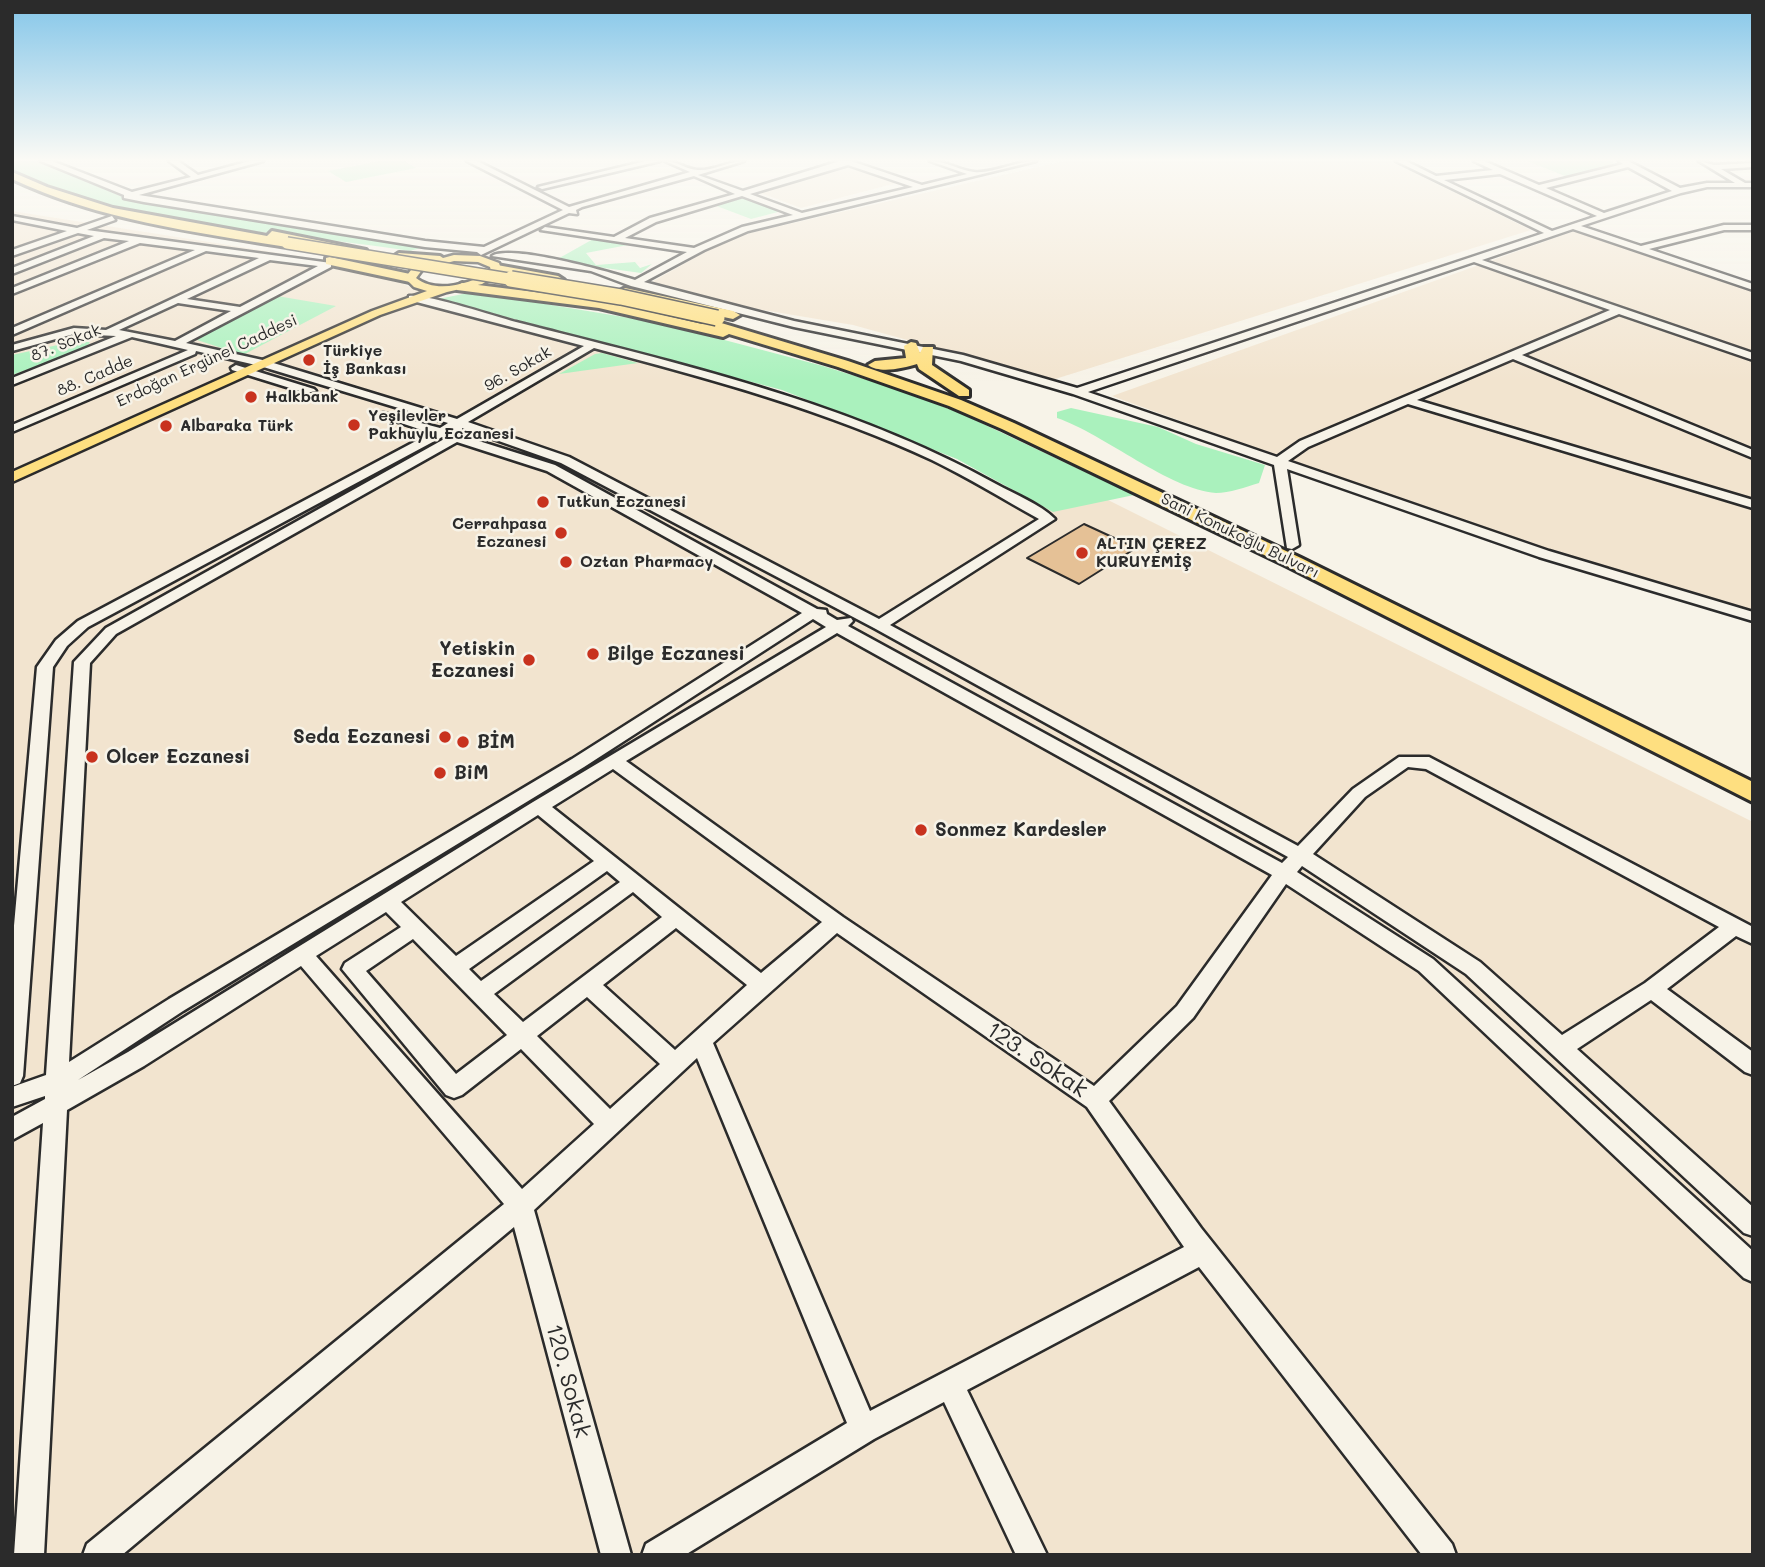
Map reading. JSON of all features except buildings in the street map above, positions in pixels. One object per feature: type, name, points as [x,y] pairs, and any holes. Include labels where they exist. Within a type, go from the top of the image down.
[{"type":"highway","points":[[213,234],[279,249],[713,321]]},
{"type":"highway","points":[[213,234],[412,280]]},
{"type":"highway","points":[[261,234],[393,256],[440,260]]},
{"type":"highway","points":[[393,256],[415,254],[426,249],[425,244]]},
{"type":"highway","points":[[496,261],[537,268],[554,263]]},
{"type":"highway","points":[[496,261],[544,278],[697,305],[869,363],[901,364],[914,360],[911,346]]},
{"type":"highway","points":[[544,278],[541,274],[554,263]]},
{"type":"highway","points":[[455,287],[599,304],[842,364]]},
{"type":"highway","name":"Sani Konukoğlu Bulvarı","points":[[713,321],[869,363],[964,393],[1292,545],[1753,774]]},
{"type":"highway","name":"Sani Konukoğlu Bulvarı","points":[[713,321],[955,403],[1051,446],[1294,562],[1753,793]]},
{"type":"highway","points":[[928,350],[924,366],[964,393]]},
{"type":"main road","points":[[12,478],[62,450],[248,366],[412,298],[487,279],[496,261],[454,258],[440,260]]},
{"type":"main road","name":"Erdoğan Ergünel Caddesi","points":[[248,366],[394,294],[412,280],[418,268],[440,260]]},
{"type":"main road","points":[[412,280],[455,287]]},
{"type":"main road","points":[[12,467],[62,450]]},
{"type":"street","points":[[12,253],[61,234]]},
{"type":"street","points":[[98,234],[209,247],[279,249],[328,265],[174,345]]},
{"type":"street","points":[[364,234],[425,244],[496,261],[554,263],[593,269],[634,284],[849,337],[928,350],[1077,392],[1544,554],[1753,617]]},
{"type":"street","points":[[496,261],[533,234]]},
{"type":"street","points":[[496,261],[538,234]]},
{"type":"street","points":[[578,234],[697,251]]},
{"type":"street","points":[[617,239],[626,234]]},
{"type":"street","points":[[634,284],[734,234]]},
{"type":"street","points":[[1077,392],[1552,234]]},
{"type":"street","points":[[1596,234],[1753,287]]},
{"type":"street","points":[[1640,249],[1697,234]]},
{"type":"street","points":[[12,271],[103,235]]},
{"type":"street","points":[[12,291],[140,239]]},
{"type":"street","points":[[12,332],[209,247]]},
{"type":"street","points":[[110,331],[279,249]]},
{"type":"street","points":[[1475,260],[1622,309],[1753,357]]},
{"type":"street","points":[[12,280],[32,283]]},
{"type":"street","points":[[412,298],[737,384],[848,422],[924,453],[1048,519],[879,625]]},
{"type":"street","points":[[178,300],[240,310]]},
{"type":"street","points":[[1280,461],[1304,444],[1622,309]]},
{"type":"street","points":[[12,348],[74,331],[131,334],[248,366],[327,396],[565,460],[857,613],[1301,856],[1472,968],[1753,1224]]},
{"type":"street","name":"87. Sokak","points":[[12,382],[131,334]]},
{"type":"street","name":"96. Sokak","points":[[453,431],[594,344]]},
{"type":"street","points":[[174,345],[191,352],[342,388],[551,468],[1284,873],[1426,965],[1753,1269]]},
{"type":"street","name":"88. Cadde","points":[[12,429],[191,352]]},
{"type":"street","points":[[1515,356],[1753,454]]},
{"type":"street","points":[[327,396],[342,388]]},
{"type":"street","points":[[1409,401],[1753,504]]},
{"type":"street","points":[[12,417],[29,422]]},
{"type":"street","points":[[12,1076],[45,667],[61,643],[83,624],[453,431]]},
{"type":"street","points":[[29,1555],[53,1108],[58,1081],[82,662],[111,631],[453,431]]},
{"type":"street","points":[[1280,461],[1292,545]]},
{"type":"street","points":[[12,1097],[58,1081],[176,1005],[578,763],[813,613],[857,613]]},
{"type":"street","points":[[12,1129],[53,1108],[304,956],[539,806],[857,613]]},
{"type":"street","points":[[1095,1100],[1185,1012],[1284,873],[1359,793],[1405,761],[1429,762],[1744,931],[1560,1048]]},
{"type":"street","name":"123. Sokak","points":[[615,762],[835,922],[1095,1100],[1203,1251],[1439,1554]]},
{"type":"street","points":[[539,806],[761,985]]},
{"type":"street","points":[[454,968],[607,861]]},
{"type":"street","points":[[480,993],[633,882]]},
{"type":"street","points":[[388,901],[611,1124]]},
{"type":"street","points":[[415,928],[352,969],[454,1088],[676,917]]},
{"type":"street","points":[[98,1555],[521,1206],[761,985],[835,922]]},
{"type":"street","points":[[304,956],[521,1206]]},
{"type":"street","points":[[588,985],[676,1064]]},
{"type":"street","points":[[1652,989],[1753,1065]]},
{"type":"street","points":[[701,1041],[864,1429]]},
{"type":"street","name":"120. Sokak","points":[[521,1206],[615,1555]]},
{"type":"street","points":[[657,1555],[864,1429],[1203,1251]]},
{"type":"street","points":[[950,1384],[1032,1555]]},
{"type":"shaded area","points":[[12,234],[159,234],[368,267],[429,296],[684,359],[1019,494],[1104,498],[1753,822],[1753,1555],[12,1555]]},
{"type":"shaded area","points":[[745,234],[1518,234],[1052,380],[853,325],[727,304],[648,284],[732,237]]},
{"type":"shaded area","points":[[1565,234],[1590,234],[1753,286],[1753,622],[1559,559],[1112,396]]},
{"type":"green space","points":[[278,234],[345,234],[424,247],[410,251]]},
{"type":"green space","points":[[595,238],[633,244],[586,253],[596,265],[635,262],[640,268],[652,264],[641,273],[554,261]]},
{"type":"green space","points":[[473,292],[660,323],[823,366],[906,392],[962,414],[1134,495],[1053,512],[957,459],[782,390],[438,299]]},
{"type":"green space","points":[[277,296],[336,306],[243,355],[194,339]]},
{"type":"green space","points":[[85,339],[90,343],[79,351],[12,375],[12,355]]},
{"type":"green space","points":[[602,353],[638,363],[559,374],[595,354]]},
{"type":"green space","points":[[1071,408],[1158,427],[1196,444],[1265,465],[1259,483],[1216,493],[1198,490],[1158,472],[1057,418],[1057,412]]},
{"type":"place","name":"Türkiye İş Bankası","points":[[309,360]]},
{"type":"place","name":"Halkbank","points":[[251,397]]},
{"type":"place","name":"Yeşilevler Pakhuylu Eczanesi","points":[[354,425]]},
{"type":"place","name":"Albaraka Türk","points":[[166,426]]},
{"type":"place","name":"Tutkun Eczanesi","points":[[543,502]]},
{"type":"place","name":"Cerrahpasa Eczanesi","points":[[561,533]]},
{"type":"place","name":"ALTIN ÇEREZ KURUYEMİŞ","points":[[1082,553]]},
{"type":"place","name":"Oztan Pharmacy","points":[[566,562]]},
{"type":"place","name":"Bilge Eczanesi","points":[[593,654]]},
{"type":"place","name":"Yetiskin Eczanesi","points":[[529,660]]},
{"type":"place","name":"Seda Eczanesi","points":[[445,737]]},
{"type":"place","name":"BİM","points":[[463,742]]},
{"type":"place","name":"Olcer Eczanesi","points":[[92,757]]},
{"type":"place","name":"BiM","points":[[440,773]]},
{"type":"place","name":"Sonmez Kardesler","points":[[921,830]]}]
